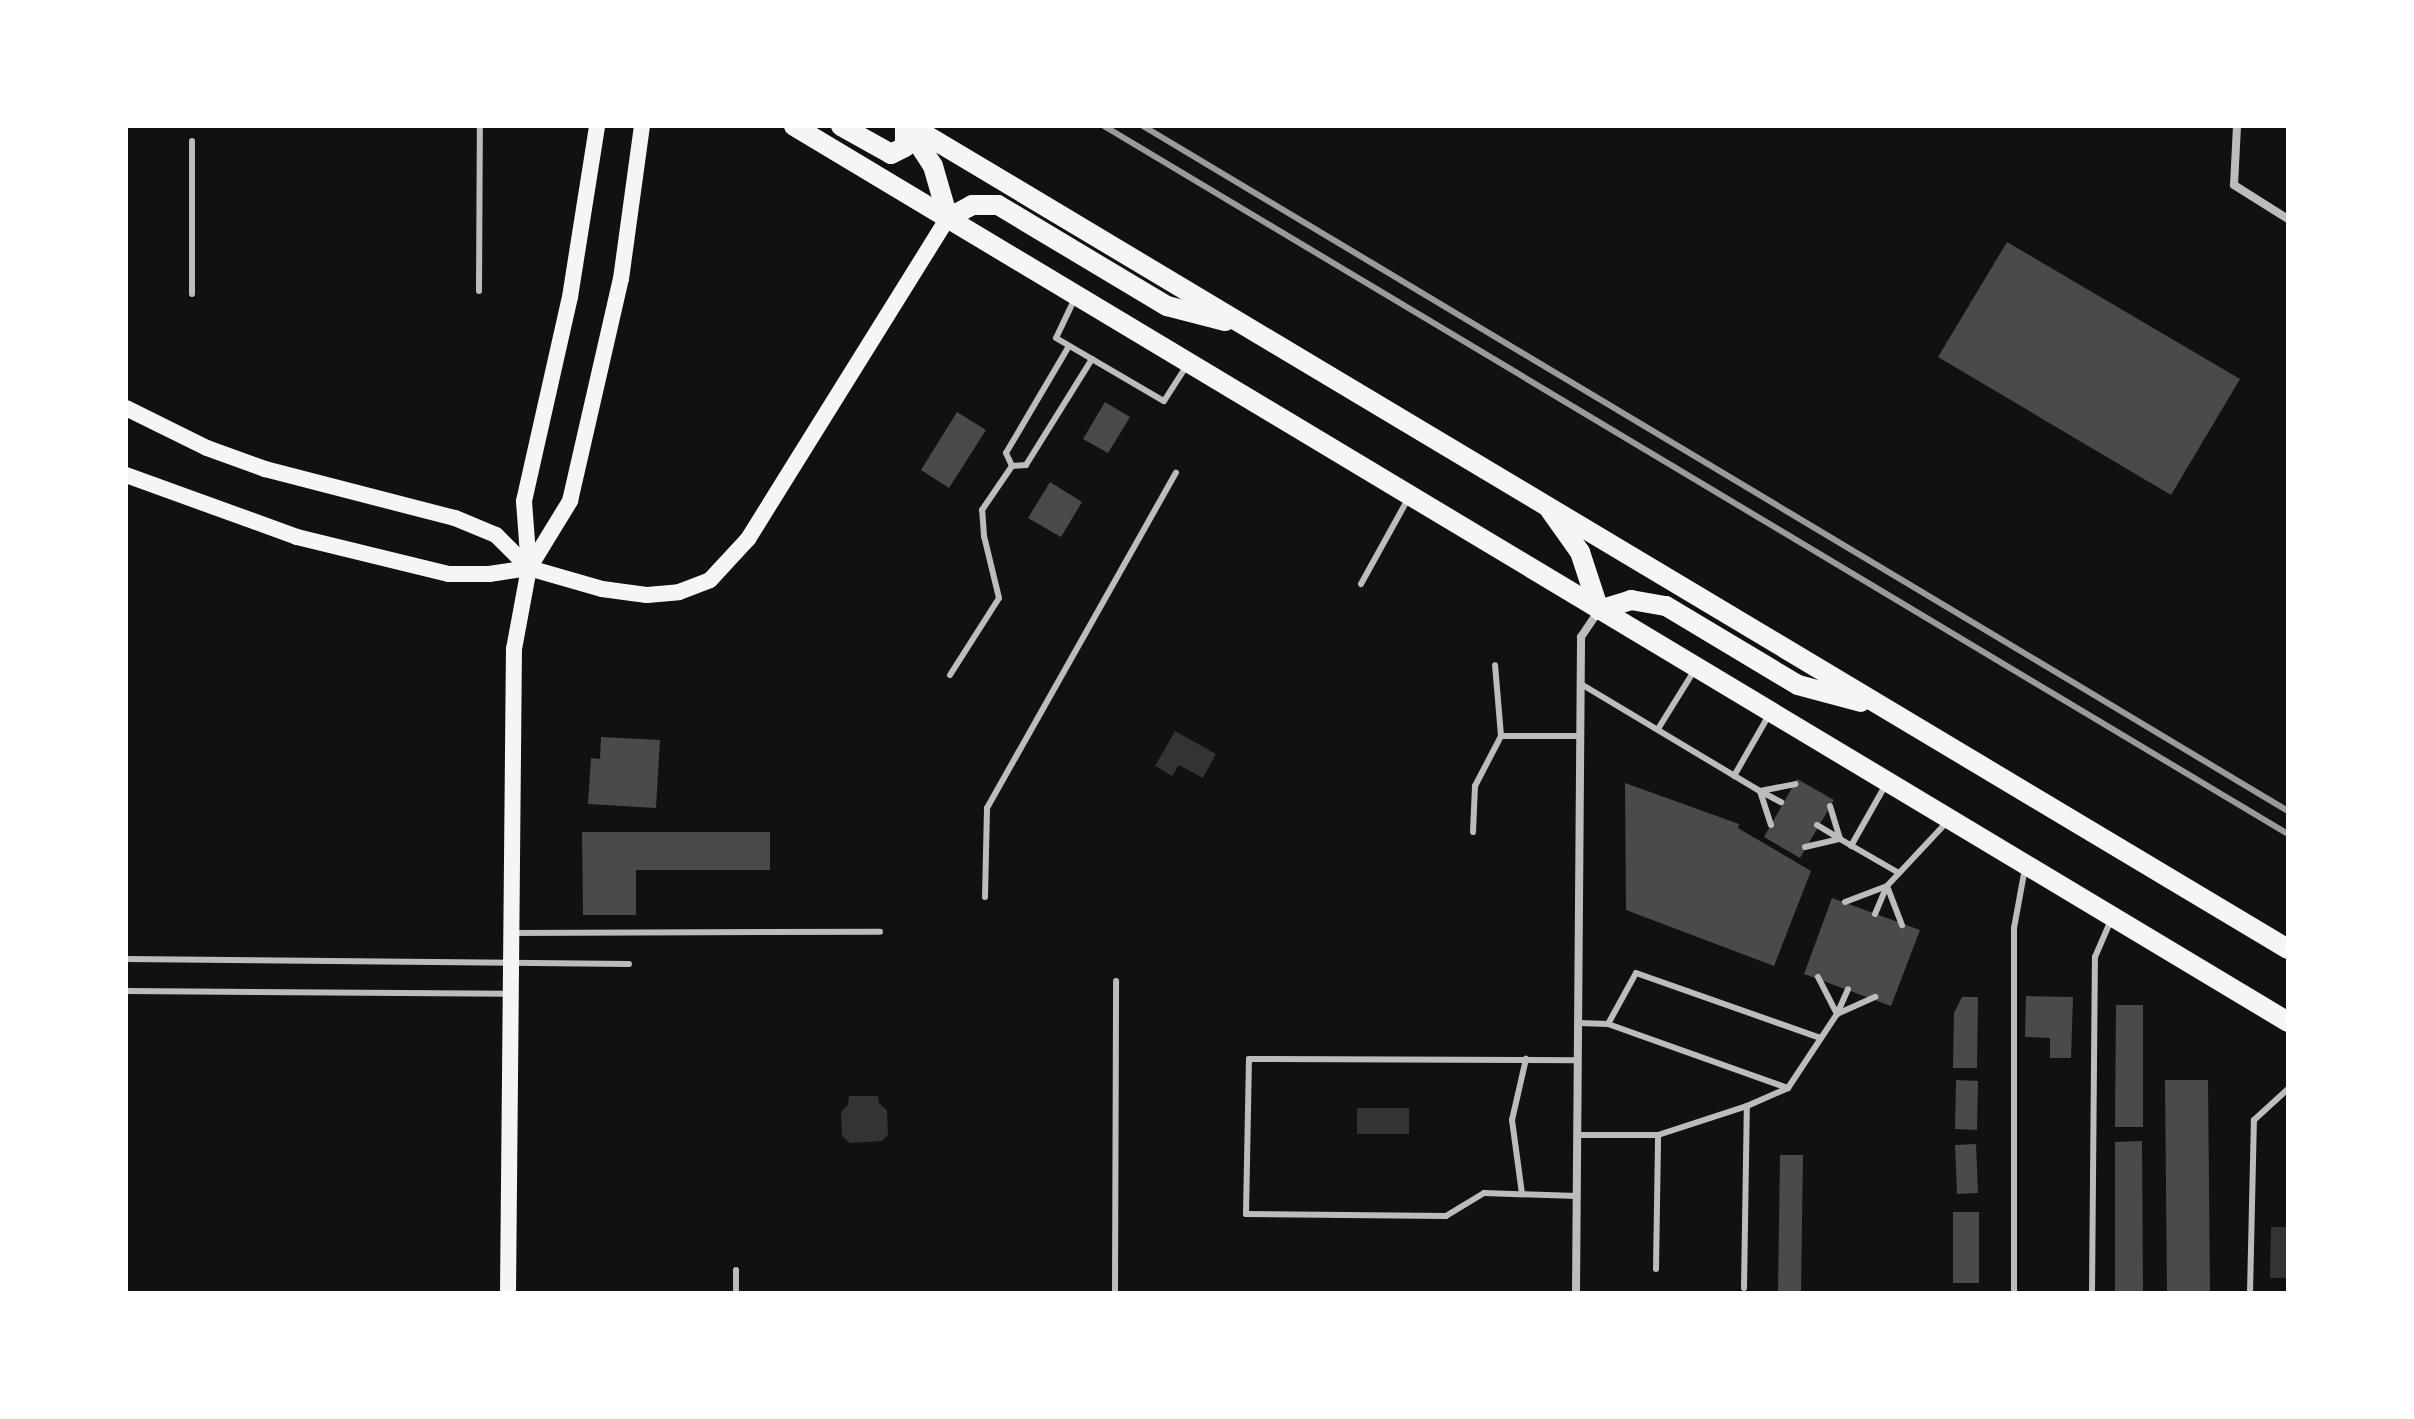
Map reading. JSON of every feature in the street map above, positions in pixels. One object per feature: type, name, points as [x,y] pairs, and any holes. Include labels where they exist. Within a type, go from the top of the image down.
[{"type":"main road","points":[[508,1293],[514,649],[529,568],[524,501],[570,297],[597,126]]},
{"type":"main road","points":[[529,568],[570,501],[621,279],[642,126]]},
{"type":"main road","points":[[794,126],[2288,1022]]},
{"type":"main road","points":[[841,126],[891,154],[905,147],[908,126]]},
{"type":"main road","points":[[908,126],[933,166],[948,218]]},
{"type":"main road","points":[[908,126],[2288,949]]},
{"type":"main road","points":[[126,475],[297,537],[434,571],[489,574],[529,568],[596,587],[647,595],[679,592],[710,580],[748,539],[948,218],[972,205],[998,205],[1167,306],[1246,326]]},
{"type":"main road","points":[[126,408],[207,448],[265,469],[336,490],[455,518],[496,535],[529,568]]},
{"type":"main road","points":[[1546,505],[1580,552],[1599,610]]},
{"type":"main road","points":[[1599,610],[1631,600],[1666,606],[1798,685],[1886,708]]},
{"type":"street","points":[[2237,126],[2234,185],[2288,219]]},
{"type":"street","points":[[1576,1293],[1581,637],[1599,610]]},
{"type":"lane","points":[[479,291],[480,126]]},
{"type":"lane","points":[[192,141],[192,294]]},
{"type":"lane","points":[[1077,295],[1056,338],[1069,346],[1164,401],[1188,362]]},
{"type":"lane","points":[[1012,466],[1006,453],[1069,346]]},
{"type":"lane","points":[[1012,466],[1026,465],[1092,359]]},
{"type":"lane","points":[[950,675],[999,598],[982,510],[1012,466]]},
{"type":"lane","points":[[985,897],[987,808],[1176,473]]},
{"type":"lane","points":[[1361,584],[1410,496]]},
{"type":"lane","points":[[1473,832],[1475,786],[1501,736],[1495,665]]},
{"type":"lane","points":[[1658,729],[1696,668]]},
{"type":"lane","points":[[1581,684],[1781,802]]},
{"type":"lane","points":[[1734,776],[1771,712]]},
{"type":"lane","points":[[1501,736],[1581,736]]},
{"type":"lane","points":[[1851,846],[1887,782]]},
{"type":"lane","points":[[1760,791],[1795,784]]},
{"type":"lane","points":[[1760,791],[1771,825]]},
{"type":"lane","points":[[1830,806],[1840,839]]},
{"type":"lane","points":[[1875,914],[1887,886],[1950,819]]},
{"type":"lane","points":[[1817,825],[1899,873]]},
{"type":"lane","points":[[1805,847],[1840,839]]},
{"type":"lane","points":[[2014,1293],[2014,928],[2026,865]]},
{"type":"lane","points":[[1845,902],[1887,886]]},
{"type":"lane","points":[[1887,886],[1902,925]]},
{"type":"lane","points":[[2092,1293],[2095,957],[2112,916]]},
{"type":"lane","points":[[511,933],[880,932]]},
{"type":"lane","points":[[126,959],[629,964]]},
{"type":"lane","points":[[1608,1024],[1636,973],[1821,1038]]},
{"type":"lane","points":[[1818,977],[1837,1014]]},
{"type":"lane","points":[[1115,1293],[1116,981]]},
{"type":"lane","points":[[1577,1135],[1658,1135],[1747,1106],[1788,1088],[1837,1014],[1848,989]]},
{"type":"lane","points":[[126,991],[511,994]]},
{"type":"lane","points":[[1837,1014],[1875,997]]},
{"type":"lane","points":[[1579,1023],[1608,1024],[1788,1088]]},
{"type":"lane","points":[[1577,1196],[1484,1193],[1446,1216],[1246,1214],[1249,1059],[1578,1060]]},
{"type":"lane","points":[[1522,1194],[1512,1120],[1526,1059]]},
{"type":"lane","points":[[2250,1293],[2254,1120],[2288,1089]]},
{"type":"lane","points":[[1744,1288],[1747,1106]]},
{"type":"lane","points":[[1656,1269],[1658,1135]]},
{"type":"lane","points":[[736,1270],[736,1293]]},
{"type":"shaded area","points":[[1175,731],[1216,754],[1203,778],[1179,765],[1172,776],[1155,766]]},
{"type":"shaded area","points":[[849,1096],[878,1096],[879,1103],[887,1110],[888,1135],[882,1141],[850,1143],[842,1136],[841,1112],[848,1105]]},
{"type":"shaded area","points":[[1357,1108],[1409,1108],[1409,1134],[1357,1134]]},
{"type":"shaded area","points":[[2271,1227],[2288,1227],[2288,1278],[2270,1278]]},
{"type":"building","points":[[2007,242],[2240,379],[2171,495],[1938,357]]},
{"type":"building","points":[[1105,402],[1130,417],[1108,453],[1083,439]]},
{"type":"building","points":[[957,412],[986,430],[949,488],[921,470]]},
{"type":"building","points":[[1050,482],[1082,502],[1061,537],[1028,518]]},
{"type":"building","points":[[601,737],[660,740],[656,808],[588,804],[591,758],[600,759]]},
{"type":"building","points":[[1797,779],[1834,800],[1800,858],[1764,837]]},
{"type":"building","points":[[1625,783],[1739,824],[1738,828],[1811,871],[1774,966],[1626,910]]},
{"type":"building","points":[[582,832],[770,832],[770,870],[636,870],[636,915],[583,915]]},
{"type":"building","points":[[1832,898],[1920,930],[1891,1006],[1804,974]]},
{"type":"building","points":[[2026,996],[2073,997],[2071,1058],[2050,1058],[2050,1038],[2025,1037]]},
{"type":"building","points":[[1962,997],[1978,997],[1977,1068],[1953,1068],[1954,1013]]},
{"type":"building","points":[[2116,1005],[2143,1005],[2143,1127],[2115,1127]]},
{"type":"building","points":[[1956,1080],[1978,1081],[1977,1130],[1955,1129]]},
{"type":"building","points":[[2165,1080],[2208,1080],[2210,1293],[2167,1293]]},
{"type":"building","points":[[2142,1141],[2143,1293],[2115,1293],[2115,1142]]},
{"type":"building","points":[[1976,1144],[1978,1193],[1957,1194],[1955,1145]]},
{"type":"building","points":[[1780,1155],[1803,1155],[1801,1293],[1778,1293]]},
{"type":"building","points":[[1953,1212],[1979,1212],[1979,1283],[1953,1283]]},
{"type":"railway","points":[[1104,126],[2288,834]]},
{"type":"railway","points":[[1143,126],[2288,811]]}]
